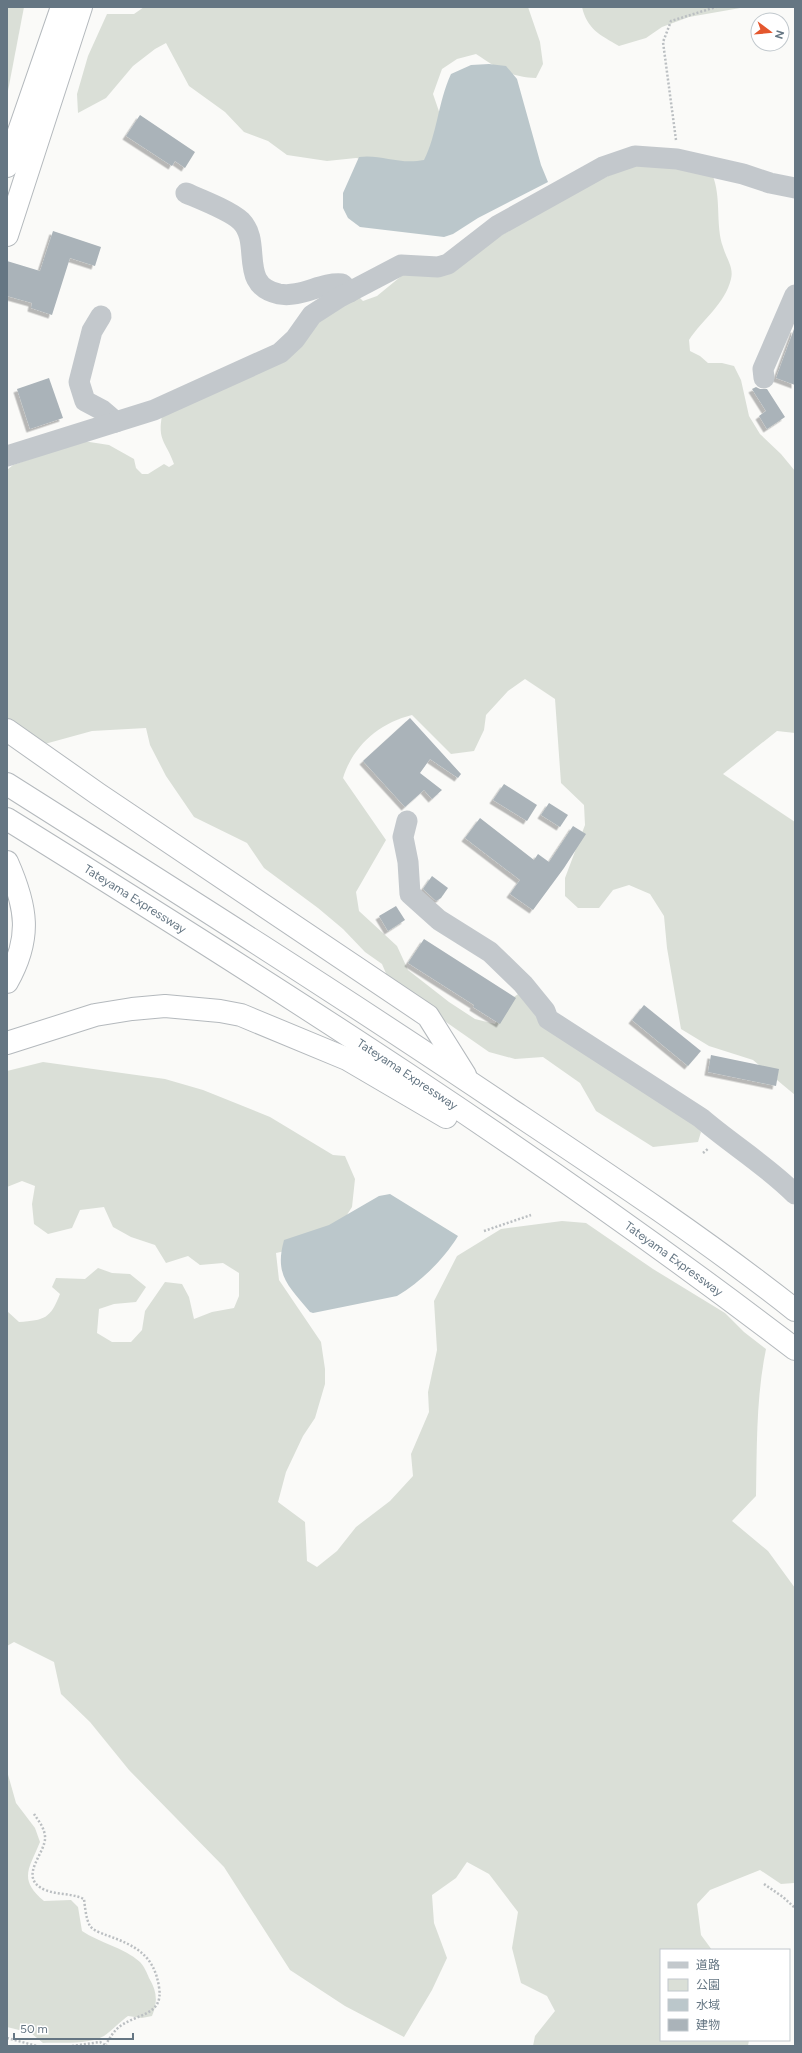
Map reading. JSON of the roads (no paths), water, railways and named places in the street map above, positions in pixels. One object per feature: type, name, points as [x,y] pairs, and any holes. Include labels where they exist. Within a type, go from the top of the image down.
[{"type":"highway","points":[[7,166],[62,7]]},
{"type":"highway","points":[[7,235],[81,7]]},
{"type":"highway","points":[[7,730],[98,794],[428,1016],[468,1081]]},
{"type":"highway","points":[[7,784],[338,994],[593,1165],[795,1310]]},
{"type":"highway","name":"Tateyama Expressway","points":[[7,819],[355,1039],[705,1280],[795,1349]]},
{"type":"highway","points":[[7,862],[22,902],[25,925],[22,947],[7,982]]},
{"type":"highway","points":[[7,1043],[95,1015],[132,1008],[190,1007],[241,1015],[347,1059],[608,1212]]},
{"type":"street","points":[[9,460],[87,442],[116,422],[154,410],[280,353],[295,339],[312,316],[350,292],[400,265],[438,267],[448,264],[497,226],[602,167],[635,156],[676,159],[743,174],[770,183],[795,188]]},
{"type":"street","points":[[186,192],[240,220],[250,236],[252,264],[255,277],[264,288],[278,294],[289,295],[330,283],[342,284],[350,292]]},
{"type":"street","points":[[764,378],[763,369],[795,295]]},
{"type":"street","points":[[101,316],[92,331],[79,382],[85,401],[102,410],[116,422]]},
{"type":"street","points":[[407,821],[403,837],[408,862],[410,894],[439,920],[490,952],[523,984],[545,1011],[548,1019],[701,1118],[779,1178],[795,1194]]},
{"type":"water","points":[[489,64],[506,66],[517,79],[541,165],[548,182],[478,218],[453,234],[444,237],[360,227],[348,218],[343,208],[343,193],[359,157],[367,156],[406,161],[424,160],[432,140],[443,96],[451,74],[471,65]]},
{"type":"water","points":[[390,1194],[458,1236],[452,1245],[423,1277],[397,1296],[313,1313],[310,1312],[285,1280],[282,1272],[281,1252],[284,1240],[329,1225],[379,1196]]}]
